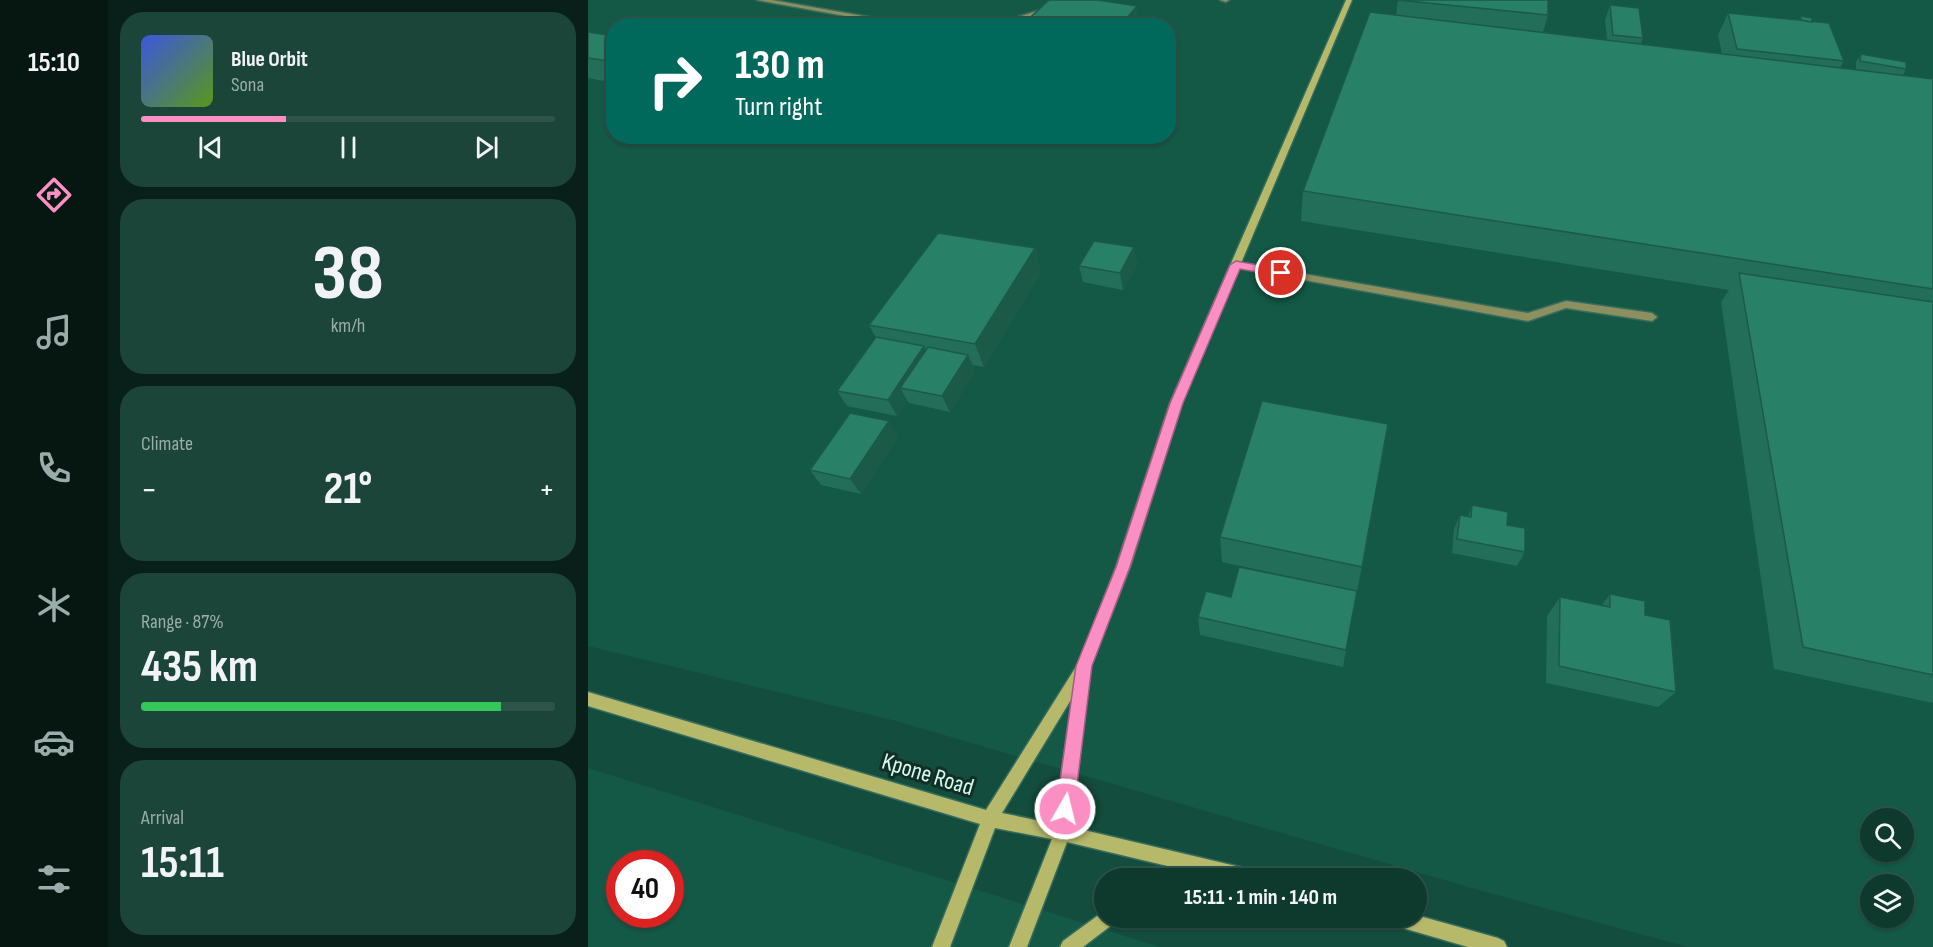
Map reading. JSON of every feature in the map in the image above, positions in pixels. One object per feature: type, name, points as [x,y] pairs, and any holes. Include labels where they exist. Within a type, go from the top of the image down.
[{"type":"street","points":[[941,947],[990,819],[1084,666],[1123,567],[1176,403],[1349,0]]},
{"type":"street","points":[[1018,947],[1062,833],[1084,666]]},
{"type":"street","name":"Kpone Road","points":[[588,699],[910,793],[990,819],[1062,833],[1210,868]]},
{"type":"street","points":[[1427,927],[1498,947]]},
{"type":"street","points":[[1069,947],[1094,928]]},
{"type":"lane","points":[[760,0],[869,18]]},
{"type":"lane","points":[[1017,18],[1078,0]]},
{"type":"lane","points":[[1236,265],[1528,316],[1566,304],[1652,317]]},
{"type":"shaded area","points":[[588,0],[1933,0],[1933,947],[1688,947],[1427,875],[1427,868],[1403,868],[892,720],[588,646]]},
{"type":"shaded area","points":[[588,768],[1094,928],[1160,947],[588,947]]},
{"type":"building","points":[[1049,0],[1098,0],[1137,6],[1127,18],[1030,18]]},
{"type":"building","points":[[1398,0],[1548,0],[1548,15]]},
{"type":"building","points":[[1610,5],[1639,8],[1643,38],[1613,35]]},
{"type":"building","points":[[1370,12],[1933,79],[1933,289],[1303,191]]},
{"type":"building","points":[[1728,13],[1829,23],[1844,61],[1737,49]]},
{"type":"building","points":[[1801,16],[1812,18],[1812,22],[1801,20]]},
{"type":"building","points":[[588,32],[606,35],[606,61],[588,58]]},
{"type":"building","points":[[1861,54],[1906,62],[1906,69],[1860,61]]},
{"type":"building","points":[[938,233],[1035,248],[975,344],[869,325]]},
{"type":"building","points":[[1094,241],[1134,247],[1120,273],[1079,266]]},
{"type":"building","points":[[1739,273],[1933,302],[1933,675],[1803,647]]},
{"type":"building","points":[[876,337],[924,346],[888,400],[837,391]]},
{"type":"building","points":[[928,347],[968,355],[942,396],[900,388]]},
{"type":"building","points":[[1262,401],[1388,424],[1362,567],[1220,537]]},
{"type":"building","points":[[850,413],[889,421],[850,479],[810,470]]},
{"type":"building","points":[[1472,505],[1508,512],[1507,525],[1525,528],[1525,552],[1457,539],[1460,515],[1471,517]]},
{"type":"building","points":[[1239,567],[1357,591],[1346,650],[1198,617],[1206,591],[1231,597]]},
{"type":"building","points":[[1610,594],[1645,601],[1645,615],[1670,620],[1676,692],[1559,666],[1560,597],[1610,607]]},
{"type":"route","points":[[1065,809],[1084,666],[1123,567],[1176,403],[1236,265],[1281,273]]}]
